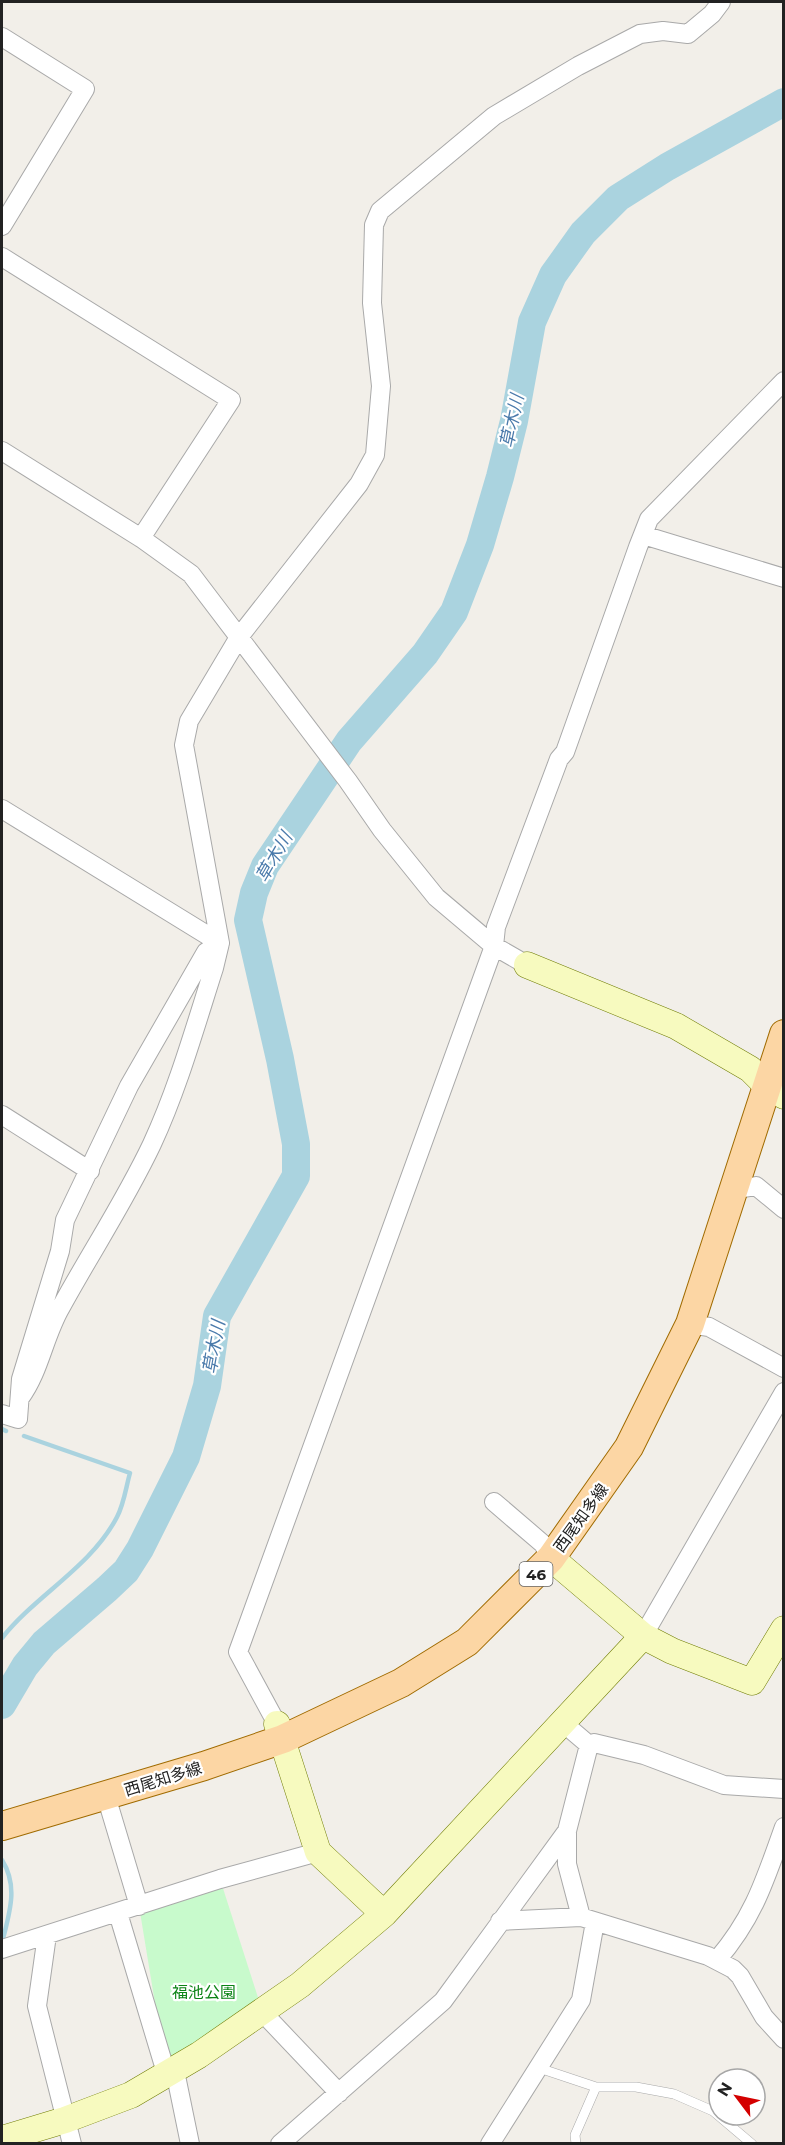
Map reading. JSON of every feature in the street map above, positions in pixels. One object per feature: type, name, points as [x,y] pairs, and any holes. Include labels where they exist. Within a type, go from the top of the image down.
[{"type":"main road","name":"西尾知多線","points":[[2,1826],[106,1796],[401,1683],[467,1642],[551,1558],[630,1447],[690,1324],[733,1190],[775,1090],[783,1034]]},
{"type":"street","points":[[21,1398],[32,1383],[49,1330],[60,1308],[130,1189],[153,1141],[198,1018],[220,943],[184,745],[189,721],[239,637],[359,484],[375,455],[381,386],[372,303],[374,225],[380,211],[494,116],[578,66],[640,34],[663,31],[688,34],[712,14],[722,2]]},
{"type":"street","points":[[2,37],[85,89],[2,226]]},
{"type":"street","points":[[2,257],[231,400],[141,538]]},
{"type":"street","points":[[384,1914],[318,1852],[280,1731],[238,1652],[494,946],[496,927],[559,759],[565,752],[649,519],[783,381]]},
{"type":"street","points":[[2,452],[141,538],[191,574],[382,830],[436,897],[494,946],[527,965],[676,1026],[750,1069],[775,1090]]},
{"type":"street","points":[[644,535],[783,578]]},
{"type":"street","points":[[2,809],[220,943]]},
{"type":"street","points":[[2,1414],[18,1419],[21,1379],[60,1251],[65,1220],[129,1086],[178,997],[206,952],[220,943]]},
{"type":"street","points":[[2,1115],[90,1170]]},
{"type":"street","points":[[733,1190],[756,1186],[783,1209]]},
{"type":"street","points":[[690,1324],[709,1327],[783,1368]]},
{"type":"street","points":[[2,2139],[69,2132],[171,2073],[263,2013],[384,1914],[643,1636],[783,1392]]},
{"type":"street","points":[[494,1502],[543,1544],[551,1558],[643,1636],[672,1651],[752,1682],[783,1629]]},
{"type":"street","points":[[562,1722],[589,1745]]},
{"type":"street","points":[[589,1745],[594,1743],[644,1755],[724,1785],[783,1790]]},
{"type":"street","points":[[280,2144],[444,2001],[567,1831],[589,1745]]},
{"type":"street","points":[[106,1796],[139,1906]]},
{"type":"street","points":[[717,1960],[737,1936],[758,1901],[783,1827]]},
{"type":"street","points":[[490,2144],[581,2000],[588,1919],[567,1864],[569,1836],[567,1831]]},
{"type":"street","points":[[9,1946],[220,1879],[318,1852]]},
{"type":"street","points":[[118,1913],[171,2073],[190,2144]]},
{"type":"street","points":[[500,1921],[588,1919],[717,1960],[740,1976],[764,2017],[783,2039]]},
{"type":"street","points":[[47,1935],[37,2006],[69,2132]]},
{"type":"street","points":[[263,2013],[339,2093]]},
{"type":"lane","points":[[539,2068],[596,2088],[636,2088],[674,2094],[713,2111],[752,2144]]},
{"type":"lane","points":[[576,2144],[575,2135],[596,2088]]},
{"type":"green space","name":"福池公園","points":[[220,1879],[263,2013],[167,2076],[139,1906]]},
{"type":"waterway","name":"草木川","points":[[2,1705],[25,1666],[44,1643],[126,1571],[140,1549],[186,1457],[207,1386],[217,1316],[296,1176],[296,1144],[280,1059],[248,920],[254,893],[265,866],[349,741],[425,654],[454,612],[480,545],[500,477],[514,421],[532,322],[553,275],[583,233],[618,198],[667,167],[784,102]]},
{"type":"waterway","points":[[2,1429],[6,1431]]},
{"type":"waterway","points":[[2,1638],[31,1608],[78,1566],[106,1535],[119,1512],[130,1473],[24,1436]]},
{"type":"waterway","points":[[2,1860],[7,1870],[11,1890],[10,1911],[2,1943]]}]
